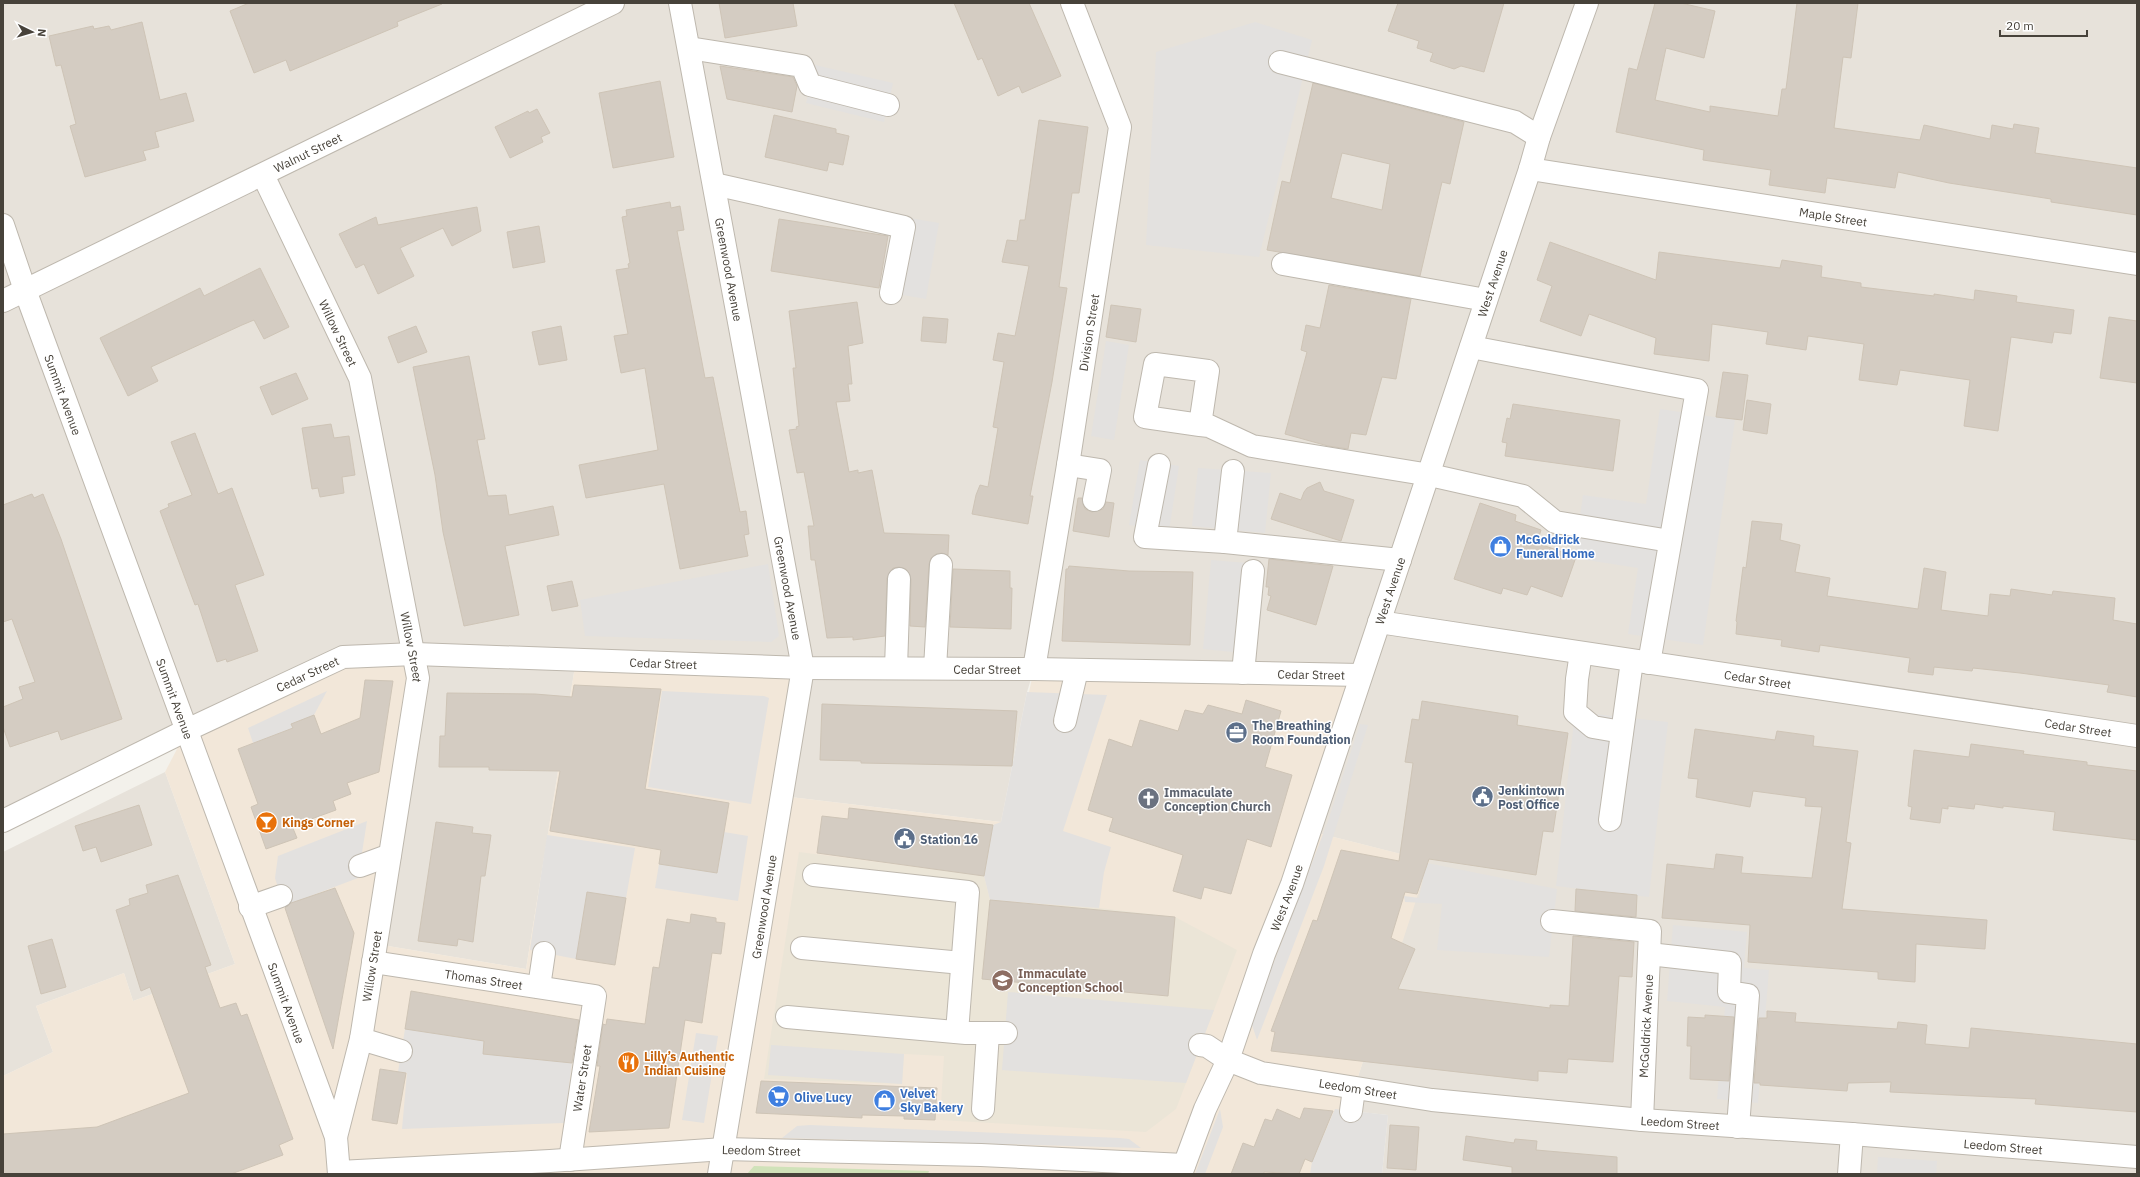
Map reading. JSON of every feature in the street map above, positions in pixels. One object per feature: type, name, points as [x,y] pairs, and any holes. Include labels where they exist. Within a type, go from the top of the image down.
[{"type":"street","name":"Walnut Street","points":[[3,301],[613,3]]},
{"type":"street","name":"Greenwood Avenue","points":[[680,3],[804,668],[719,1174]]},
{"type":"street","name":"Division Street","points":[[1034,669],[1068,465],[1120,127],[1072,3]]},
{"type":"street","name":"West Avenue","points":[[1183,1169],[1205,1109],[1228,1060],[1264,954],[1292,884],[1430,474],[1530,169],[1539,137],[1587,3]]},
{"type":"street","points":[[689,48],[802,66],[810,85],[888,105]]},
{"type":"street","points":[[1280,62],[1515,122],[1539,137]]},
{"type":"street","name":"Maple Street","points":[[1530,169],[2137,264]]},
{"type":"street","name":"Willow Street","points":[[263,175],[360,378],[415,654],[418,678],[361,1040],[336,1137]]},
{"type":"street","points":[[714,184],[904,227],[891,293]]},
{"type":"street","name":"Summit Avenue","points":[[3,225],[25,290],[187,730],[250,907],[336,1137],[339,1173]]},
{"type":"street","points":[[1283,264],[1486,300]]},
{"type":"street","points":[[1471,347],[1697,390],[1670,541],[1641,662],[1622,732],[1610,820]]},
{"type":"street","points":[[1200,425],[1209,426],[1252,446],[1430,474],[1523,496],[1556,522],[1670,541]]},
{"type":"street","points":[[1068,465],[1100,470],[1094,500]]},
{"type":"street","points":[[1159,465],[1145,537],[1225,542],[1400,560]]},
{"type":"street","points":[[1225,542],[1233,471]]},
{"type":"street","points":[[934,668],[941,565]]},
{"type":"street","points":[[1243,673],[1253,571]]},
{"type":"street","points":[[896,668],[899,579]]},
{"type":"street","name":"Cedar Street","points":[[1379,622],[2137,736]]},
{"type":"street","points":[[1581,653],[1577,679],[1575,712],[1593,727],[1622,732]]},
{"type":"street","name":"Cedar Street","points":[[3,821],[187,730],[343,657],[415,654],[804,668],[1034,669],[1361,676]]},
{"type":"street","points":[[1065,721],[1077,670]]},
{"type":"street","points":[[360,866],[390,856]]},
{"type":"street","points":[[814,875],[968,892],[957,1032]]},
{"type":"street","points":[[250,907],[281,896]]},
{"type":"street","name":"McGoldrick Avenue","points":[[1552,921],[1650,931],[1642,1120]]},
{"type":"street","points":[[802,948],[962,963]]},
{"type":"street","points":[[539,987],[544,953]]},
{"type":"street","points":[[1649,954],[1730,963],[1729,992],[1748,995],[1738,1126]]},
{"type":"street","name":"Thomas Street","points":[[373,962],[595,996]]},
{"type":"street","name":"Water Street","points":[[556,1165],[595,996]]},
{"type":"street","points":[[787,1017],[957,1032],[997,1033],[983,1109]]},
{"type":"street","points":[[361,1040],[401,1051]]},
{"type":"street","name":"Leedom Street","points":[[1200,1045],[1207,1046],[1228,1060],[1261,1073],[1354,1089],[1432,1100],[1642,1120],[1852,1134],[2137,1157]]},
{"type":"street","points":[[1351,1111],[1354,1089]]},
{"type":"street","points":[[1849,1174],[1852,1134]]},
{"type":"street","name":"Leedom Street","points":[[339,1173],[469,1170],[556,1165],[724,1149],[977,1165],[1183,1169]]},
{"type":"shaded area","points":[[3,3],[2137,3],[2137,1174],[1382,1174],[1388,1115],[1351,1111],[1354,1089],[1428,861],[1310,831],[1034,669],[1027,692],[1001,822],[782,796],[576,660],[526,969],[376,944],[343,657],[3,821]]},
{"type":"shaded area","points":[[1255,22],[1312,40],[1259,257],[1146,245],[1156,52]]},
{"type":"shaded area","points":[[815,65],[893,83],[884,122],[806,103]]},
{"type":"shaded area","points":[[898,216],[939,223],[926,299],[885,292]]},
{"type":"shaded area","points":[[1106,341],[1129,345],[1114,440],[1091,436]]},
{"type":"shaded area","points":[[1660,409],[1735,420],[1703,645],[1628,634],[1638,568],[1574,558],[1583,495],[1646,504]]},
{"type":"shaded area","points":[[1140,460],[1179,466],[1169,531],[1129,525]]},
{"type":"shaded area","points":[[1198,468],[1271,473],[1265,533],[1192,526]]},
{"type":"shaded area","points":[[1211,560],[1260,564],[1252,654],[1203,649]]},
{"type":"shaded area","points":[[768,564],[779,636],[771,642],[585,636],[580,600]]},
{"type":"shaded area","points":[[415,654],[376,944],[526,969],[576,660],[803,668],[782,796],[1001,822],[1034,669],[1360,675],[1310,831],[1429,861],[1354,1089],[1340,1174],[3,1174],[3,1076],[53,1052],[36,1006],[124,973],[133,1001],[235,964],[165,772],[187,730],[343,657]]},
{"type":"shaded area","points":[[327,691],[314,715],[293,728],[253,743],[248,728]]},
{"type":"shaded area","points":[[662,691],[764,696],[769,698],[751,804],[648,787]]},
{"type":"shaded area","points":[[1027,692],[1107,695],[1063,831],[1111,847],[1104,872],[1099,908],[990,900],[984,876],[993,825],[1001,822]]},
{"type":"shaded area","points":[[1575,712],[1668,722],[1649,897],[1556,886]]},
{"type":"shaded area","points":[[1360,724],[1368,725],[1324,866],[1257,1040],[1251,1022],[1328,821]]},
{"type":"shaded area","points":[[165,772],[235,964],[133,1001],[124,973],[36,1006],[53,1052],[3,1076],[3,852]]},
{"type":"shaded area","points":[[367,821],[358,878],[284,906],[275,878],[278,856]]},
{"type":"shaded area","points":[[724,832],[748,836],[738,901],[655,888],[659,864],[717,873]]},
{"type":"shaded area","points":[[547,835],[635,848],[626,898],[587,892],[576,959],[530,950]]},
{"type":"shaded area","name":"Immaculate Conception School","points":[[799,852],[984,876],[990,900],[1099,908],[1175,917],[1237,950],[1176,1109],[1146,1132],[940,1120],[944,1056],[904,1054],[902,1084],[764,1079]]},
{"type":"shaded area","points":[[1427,863],[1557,889],[1549,957],[1437,950],[1442,904],[1405,902],[1404,896],[1419,898],[1423,879],[1412,875]]},
{"type":"shaded area","points":[[1673,925],[1747,932],[1744,968],[1769,970],[1758,1103],[1717,1099],[1725,1007],[1667,1001]]},
{"type":"shaded area","points":[[1008,992],[1214,1010],[1186,1083],[1002,1070]]},
{"type":"shaded area","points":[[405,1029],[484,1041],[483,1054],[572,1063],[564,1123],[402,1129],[407,1073],[398,1072]]},
{"type":"shaded area","points":[[696,1033],[718,1036],[704,1123],[682,1120]]},
{"type":"shaded area","points":[[771,1045],[904,1054],[902,1084],[768,1075]]},
{"type":"shaded area","points":[[1220,1109],[1223,1127],[1205,1174],[1195,1174]]},
{"type":"shaded area","points":[[1335,1109],[1388,1115],[1382,1174],[1310,1174],[1312,1162]]},
{"type":"shaded area","points":[[810,1125],[1120,1138],[1129,1139],[1141,1148],[782,1138],[797,1126]]},
{"type":"shaded area","points":[[1878,1157],[1937,1161],[1936,1174],[1877,1174]]},
{"type":"green space","points":[[754,1166],[929,1171],[928,1174],[747,1174]]},
{"type":"building","points":[[249,3],[442,4],[397,22],[398,26],[290,71],[286,60],[254,73],[230,11]]},
{"type":"building","points":[[719,3],[793,3],[797,26],[725,38]]},
{"type":"building","points":[[954,3],[1029,3],[1061,76],[1022,93],[1019,86],[998,96],[982,58],[978,60]]},
{"type":"building","points":[[1398,3],[1504,3],[1484,72],[1461,66],[1454,69],[1430,61],[1433,53],[1417,48],[1419,41],[1388,31]]},
{"type":"building","points":[[1655,3],[1681,3],[1715,11],[1704,58],[1666,48],[1655,100],[1710,112],[1710,106],[1778,116],[1782,89],[1786,89],[1797,3],[1858,3],[1851,58],[1843,57],[1834,128],[1920,140],[1924,125],[1990,139],[1992,125],[2013,129],[2014,124],[2039,128],[2035,153],[2137,168],[2137,215],[2051,202],[2051,199],[1949,183],[1898,172],[1895,188],[1827,178],[1825,193],[1769,185],[1771,170],[1703,160],[1704,150],[1616,132],[1629,68],[1637,70]]},
{"type":"building","points":[[142,22],[160,100],[186,93],[194,121],[155,132],[159,147],[143,151],[146,160],[85,177],[70,126],[76,124],[61,65],[56,66],[49,36],[93,26],[94,29],[109,26],[111,30]]},
{"type":"building","points":[[720,66],[793,77],[797,86],[792,112],[727,99]]},
{"type":"building","points":[[660,81],[674,157],[613,168],[599,93]]},
{"type":"building","points":[[1313,83],[1464,122],[1450,184],[1442,182],[1420,276],[1267,250],[1282,181],[1290,183]],"holes":[[[1342,153],[1390,164],[1382,210],[1331,198]]]},
{"type":"building","points":[[537,109],[550,133],[541,137],[543,142],[510,158],[495,127],[528,111],[529,113]]},
{"type":"building","points":[[774,115],[836,129],[836,133],[849,136],[843,165],[829,162],[827,171],[765,157]]},
{"type":"building","points":[[1039,120],[1088,127],[1079,193],[1072,193],[1059,287],[1067,288],[1052,382],[1030,496],[1033,496],[1028,524],[972,514],[980,485],[988,487],[998,428],[993,427],[1004,362],[993,360],[998,333],[1015,336],[1029,266],[1002,262],[1007,240],[1017,241],[1020,220],[1025,220]]},
{"type":"building","points":[[670,202],[671,208],[680,206],[684,230],[677,231],[705,378],[713,377],[740,512],[746,511],[749,534],[744,535],[748,556],[680,569],[664,484],[586,498],[579,465],[658,450],[645,368],[621,373],[614,336],[628,334],[616,270],[629,268],[628,264],[630,263],[622,217],[627,216],[626,210]]},
{"type":"building","points":[[477,207],[481,231],[452,246],[443,228],[400,248],[414,276],[378,294],[364,264],[356,268],[339,234],[376,217],[378,225]]},
{"type":"building","points":[[779,219],[888,236],[879,288],[771,271]]},
{"type":"building","points":[[539,226],[545,262],[513,268],[507,232]]},
{"type":"building","points":[[1550,242],[1656,280],[1659,252],[1780,268],[1782,260],[1822,266],[1821,277],[1861,283],[1861,287],[1934,296],[1934,294],[1974,300],[1975,290],[2017,296],[2016,302],[2074,310],[2071,334],[2054,332],[2052,343],[2011,337],[1998,431],[1964,426],[1970,380],[1900,370],[1897,385],[1859,380],[1864,344],[1808,336],[1806,350],[1766,344],[1768,332],[1712,324],[1709,361],[1654,354],[1656,338],[1589,314],[1581,336],[1540,321],[1552,286],[1537,280]]},
{"type":"building","points":[[260,268],[289,327],[264,339],[254,320],[242,325],[151,367],[158,381],[128,396],[100,338],[200,288],[204,296]]},
{"type":"building","points":[[1329,285],[1411,299],[1396,379],[1382,377],[1366,435],[1351,433],[1348,449],[1328,446],[1285,434],[1307,352],[1301,350],[1306,325],[1320,328]]},
{"type":"building","points":[[857,302],[863,343],[848,346],[852,384],[848,384],[850,401],[836,402],[849,472],[858,470],[858,473],[872,470],[884,533],[949,535],[948,555],[942,553],[936,554],[931,558],[929,564],[925,627],[910,626],[911,579],[906,569],[899,567],[893,568],[887,578],[885,636],[853,640],[853,637],[827,638],[815,560],[811,560],[808,526],[814,526],[804,472],[797,473],[789,430],[797,429],[796,427],[799,426],[793,368],[796,368],[789,311]]},
{"type":"building","points":[[1111,305],[1141,309],[1136,342],[1106,337]]},
{"type":"building","points":[[923,317],[948,319],[946,343],[921,341]]},
{"type":"building","points":[[2109,317],[2137,321],[2137,383],[2100,378]]},
{"type":"building","points":[[416,326],[427,352],[398,363],[388,337]]},
{"type":"building","points":[[561,326],[567,360],[539,365],[532,332]]},
{"type":"building","points":[[469,356],[485,439],[477,440],[488,496],[506,495],[509,515],[553,506],[559,535],[505,546],[519,615],[464,626],[443,532],[435,475],[413,367]]},
{"type":"building","points":[[1723,372],[1748,375],[1742,420],[1716,417]]},
{"type":"building","points":[[296,373],[308,399],[272,415],[260,387]]},
{"type":"building","points":[[1747,400],[1771,404],[1767,434],[1743,430]]},
{"type":"building","points":[[1513,404],[1620,420],[1613,471],[1505,456],[1507,443],[1502,442],[1507,418],[1510,419]]},
{"type":"building","points":[[331,424],[334,438],[349,436],[355,475],[342,477],[344,493],[320,497],[318,488],[312,489],[302,428]]},
{"type":"building","points":[[195,433],[218,494],[232,488],[264,575],[235,585],[258,651],[227,662],[226,659],[217,662],[198,604],[195,605],[160,511],[169,507],[168,504],[192,495],[171,442]]},
{"type":"building","points":[[1320,482],[1324,491],[1354,500],[1341,541],[1271,519],[1280,493],[1301,500],[1307,488]]},
{"type":"building","points":[[32,494],[34,498],[43,494],[61,539],[122,719],[61,740],[58,731],[10,747],[3,727],[3,707],[23,699],[19,687],[35,682],[12,619],[3,622],[3,505]]},
{"type":"building","points":[[1078,498],[1082,498],[1085,509],[1092,512],[1103,509],[1106,502],[1114,503],[1109,537],[1073,531]]},
{"type":"building","name":"McGoldrick Funeral Home","points":[[1480,503],[1516,515],[1515,521],[1541,530],[1537,543],[1576,557],[1562,597],[1531,586],[1527,595],[1503,588],[1501,594],[1454,579]]},
{"type":"building","points":[[1752,521],[1782,524],[1780,540],[1800,545],[1795,572],[1830,578],[1827,596],[1918,609],[1924,568],[1946,572],[1941,610],[1988,616],[1990,594],[2010,596],[2011,589],[2052,595],[2053,591],[2115,598],[2113,620],[2137,624],[2137,697],[2107,692],[2109,685],[2020,673],[1973,668],[1972,671],[1934,667],[1933,675],[1908,672],[1910,658],[1820,645],[1819,652],[1781,646],[1782,640],[1736,634],[1736,621],[1743,567],[1746,568]]},
{"type":"building","points":[[1269,559],[1333,566],[1316,625],[1267,610],[1271,596],[1268,595],[1269,587],[1266,587]]},
{"type":"building","points":[[1069,566],[1129,571],[1193,572],[1190,645],[1062,641],[1066,569],[1068,569]]},
{"type":"building","points":[[953,569],[1010,571],[1010,588],[1012,588],[1011,629],[950,627]]},
{"type":"building","points":[[572,581],[578,606],[552,611],[547,586]]},
{"type":"building","points":[[365,680],[393,681],[379,772],[347,783],[351,794],[333,801],[336,810],[292,826],[297,838],[266,849],[251,807],[258,804],[238,749],[293,728],[291,724],[314,715],[321,734],[360,718]]},
{"type":"building","points":[[574,685],[661,689],[645,789],[729,803],[717,873],[659,864],[661,850],[550,831],[560,771],[489,770],[489,767],[439,767],[440,736],[445,736],[447,693],[535,694],[572,697]]},
{"type":"building","points":[[1246,700],[1281,711],[1265,767],[1292,775],[1271,847],[1247,839],[1231,894],[1204,887],[1201,899],[1173,891],[1183,855],[1109,831],[1113,818],[1088,810],[1109,739],[1132,747],[1140,720],[1178,731],[1185,710],[1203,714],[1208,705],[1242,714]]},
{"type":"building","points":[[1422,701],[1518,716],[1517,725],[1568,733],[1553,832],[1543,831],[1536,875],[1429,859],[1417,894],[1405,892],[1391,938],[1415,949],[1398,989],[1550,1008],[1550,1005],[1569,1006],[1573,936],[1634,942],[1632,977],[1619,976],[1613,1062],[1568,1059],[1567,1073],[1538,1071],[1538,1081],[1271,1051],[1275,1032],[1271,1031],[1313,920],[1317,921],[1341,850],[1399,861],[1413,763],[1405,762],[1412,719],[1419,720]]},
{"type":"building","points":[[822,704],[1017,711],[1012,766],[861,763],[861,761],[820,760]]},
{"type":"building","points":[[1695,729],[1775,740],[1777,731],[1814,736],[1813,746],[1858,751],[1846,842],[1851,843],[1842,909],[1987,920],[1985,949],[1916,944],[1915,982],[1878,979],[1878,972],[1748,962],[1750,925],[1662,918],[1667,864],[1714,869],[1716,854],[1743,857],[1741,873],[1812,878],[1822,807],[1805,806],[1806,798],[1753,791],[1750,807],[1696,797],[1698,779],[1688,778]]},
{"type":"building","points":[[1971,744],[2024,751],[2023,754],[2087,762],[2087,765],[2137,771],[2137,840],[2053,830],[2055,812],[2003,806],[2003,808],[1975,804],[1974,809],[1948,806],[1948,809],[1942,808],[1940,823],[1910,819],[1912,807],[1908,806],[1914,750],[1969,757]]},
{"type":"building","points":[[139,805],[152,845],[101,862],[96,847],[83,851],[75,826]]},
{"type":"building","name":"Station 16","points":[[849,808],[993,825],[984,876],[817,853],[822,816],[848,819]]},
{"type":"building","points":[[436,822],[473,827],[472,833],[491,835],[485,876],[481,876],[473,942],[458,939],[457,946],[418,941]]},
{"type":"building","points":[[178,875],[211,965],[205,967],[220,1008],[236,1003],[241,1016],[247,1014],[293,1139],[279,1145],[283,1155],[231,1174],[3,1174],[3,1134],[97,1127],[189,1093],[150,987],[141,991],[116,910],[130,905],[129,899],[148,893],[146,885]]},
{"type":"building","points":[[335,888],[354,933],[333,1049],[285,908],[291,903]]},
{"type":"building","points":[[1576,889],[1637,895],[1636,917],[1575,911]]},
{"type":"building","points":[[587,892],[626,898],[615,965],[576,959]]},
{"type":"building","points":[[990,900],[1175,917],[1168,996],[982,979]]},
{"type":"building","points":[[691,914],[716,918],[716,922],[725,923],[721,954],[712,953],[702,1023],[685,1020],[669,1128],[589,1132],[600,1066],[597,1066],[603,1024],[606,1025],[607,1019],[645,1024],[653,967],[659,968],[667,919],[690,923]]},
{"type":"building","points":[[52,939],[66,987],[41,994],[28,946]]},
{"type":"building","points":[[411,991],[579,1020],[572,1063],[483,1054],[484,1041],[405,1029]]},
{"type":"building","points":[[1767,1011],[1796,1013],[1795,1022],[1897,1029],[1898,1022],[1927,1025],[1925,1044],[1969,1048],[1971,1028],[2137,1044],[2137,1112],[2035,1104],[2036,1099],[1890,1092],[1891,1082],[1848,1083],[1847,1091],[1760,1085],[1760,1083],[1754,1083],[1759,1018],[1767,1018]]},
{"type":"building","points":[[1705,1015],[1734,1017],[1729,1081],[1690,1079],[1691,1046],[1687,1046],[1688,1017],[1705,1018]]},
{"type":"building","points":[[380,1069],[406,1073],[397,1124],[372,1120]]},
{"type":"building","points":[[761,1081],[937,1088],[935,1120],[904,1119],[904,1116],[862,1115],[862,1118],[756,1113]]},
{"type":"building","points":[[1304,1108],[1333,1111],[1312,1162],[1305,1159],[1299,1174],[1264,1172],[1264,1174],[1231,1174],[1243,1143],[1254,1147],[1265,1119],[1272,1121],[1277,1109],[1300,1119]]},
{"type":"building","points":[[1390,1125],[1419,1127],[1416,1170],[1387,1168]]},
{"type":"building","points":[[1466,1136],[1514,1143],[1515,1139],[1537,1141],[1536,1150],[1617,1157],[1617,1174],[1512,1174],[1512,1167],[1463,1160]]},
{"type":"place","name":"McGoldrick Funeral Home","points":[[1500,546]]},
{"type":"place","name":"The Breathing Room Foundation","points":[[1237,732]]},
{"type":"place","name":"Jenkintown Post Office","points":[[1483,797]]},
{"type":"place","name":"Immaculate Conception Church","points":[[1149,799]]},
{"type":"place","name":"Kings Corner","points":[[267,822]]},
{"type":"place","name":"Station 16","points":[[905,839]]},
{"type":"place","name":"Immaculate Conception School","points":[[1002,980]]},
{"type":"place","name":"Lilly’s Authentic Indian Cuisine","points":[[629,1063]]},
{"type":"place","name":"Olive Lucy","points":[[779,1097]]},
{"type":"place","name":"Velvet Sky Bakery","points":[[885,1100]]}]
